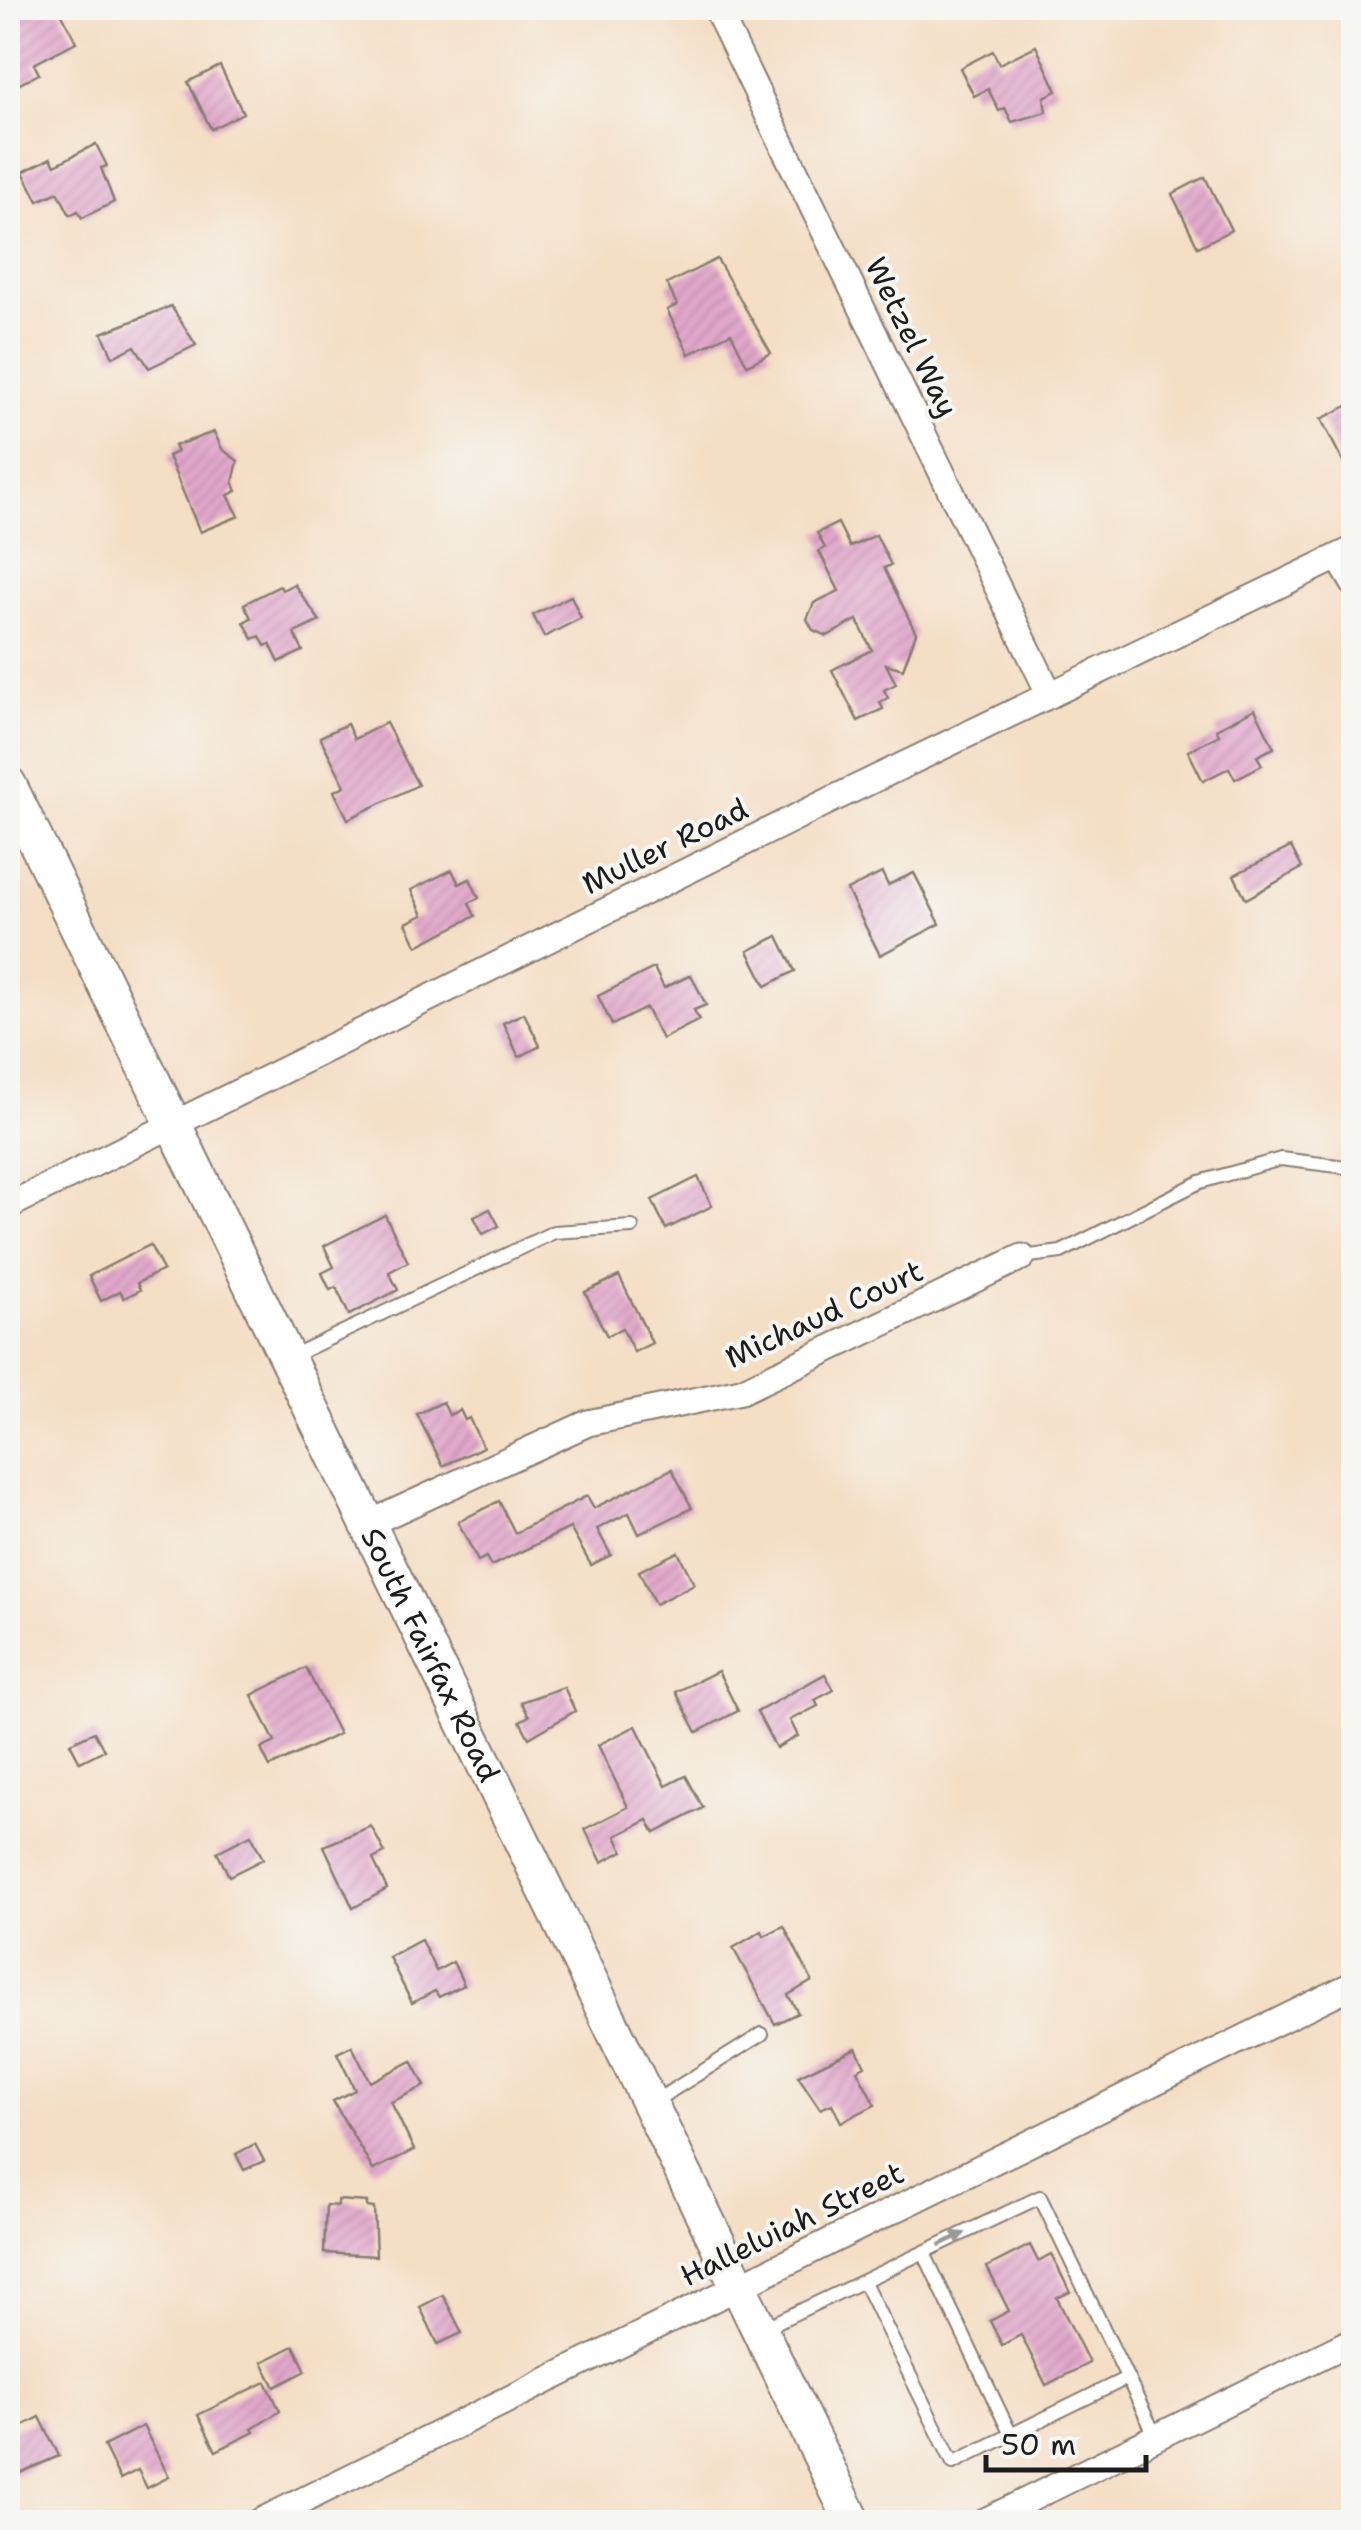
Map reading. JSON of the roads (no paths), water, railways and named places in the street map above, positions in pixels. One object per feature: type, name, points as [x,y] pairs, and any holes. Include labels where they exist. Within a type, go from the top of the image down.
[{"type":"street","name":"Wetzel Way","points":[[716,8],[1050,695]]},
{"type":"street","name":"Muller Road","points":[[8,1206],[1346,553]]},
{"type":"street","points":[[1346,553],[1354,584]]},
{"type":"street","name":"South Fairfax Road","points":[[8,784],[853,2522]]},
{"type":"street","name":"Michaud Court","points":[[370,1523],[588,1422],[741,1391],[1022,1257]]},
{"type":"street","name":"Halleluiah Street","points":[[260,2522],[1354,1984]]},
{"type":"street","points":[[983,2522],[1354,2340]]},
{"type":"lane","points":[[1022,1257],[1060,1252],[1200,1182],[1281,1160],[1354,1168]]},
{"type":"lane","points":[[288,1358],[554,1232],[632,1227]]},
{"type":"lane","points":[[650,2104],[762,2034]]},
{"type":"lane","points":[[759,2330],[1040,2197],[1156,2437]]},
{"type":"lane","points":[[924,2253],[1011,2434]]},
{"type":"lane","points":[[864,2282],[953,2463],[1127,2378]]}]
